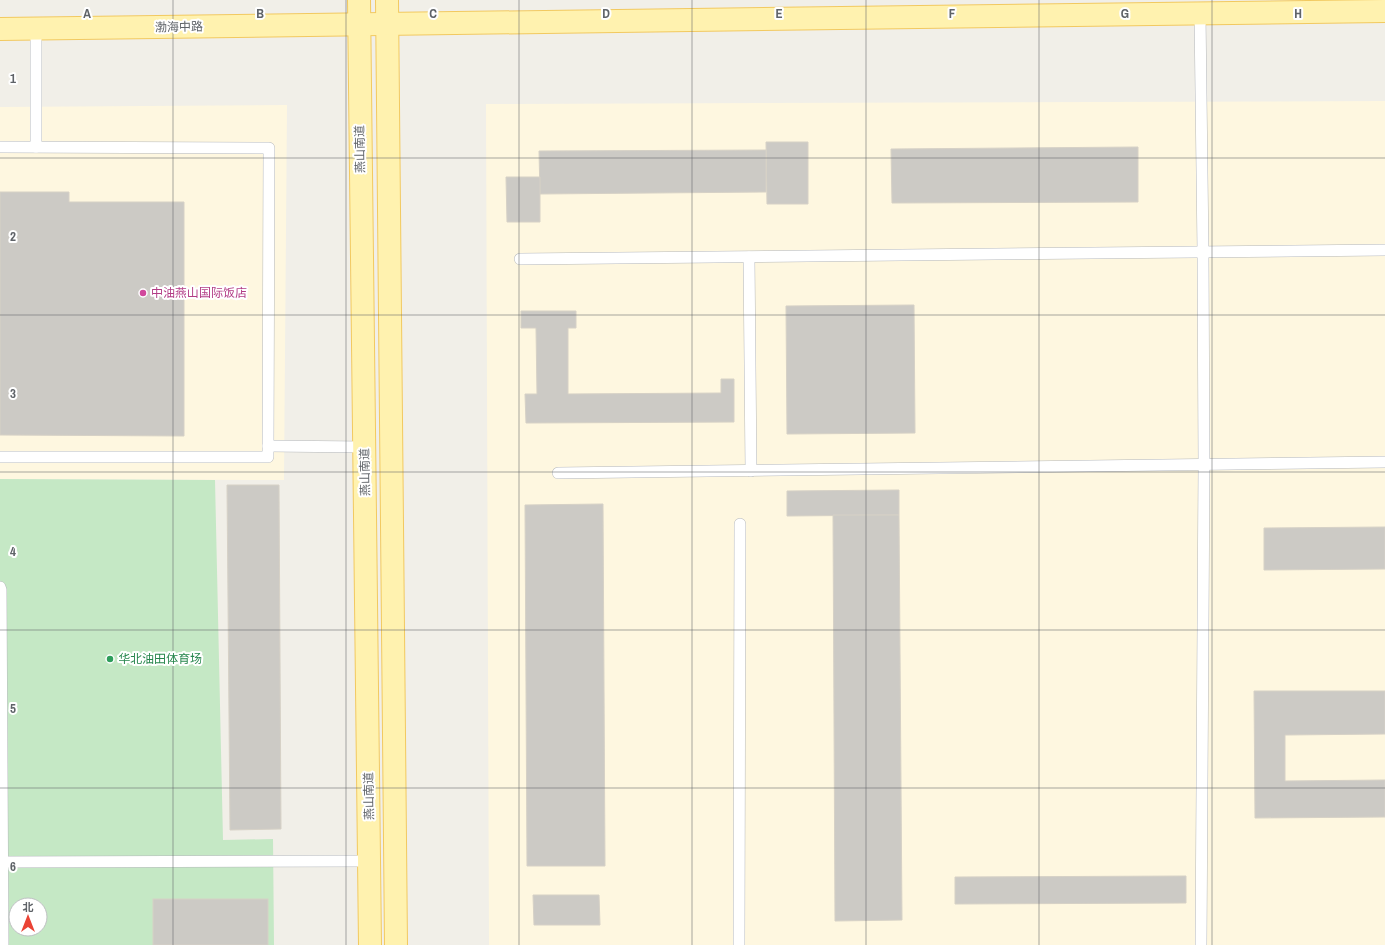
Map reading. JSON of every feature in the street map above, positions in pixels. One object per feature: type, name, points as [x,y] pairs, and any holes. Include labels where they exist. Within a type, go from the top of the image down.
[{"type":"main road","name":"燕山南道","points":[[359,0],[370,945]]},
{"type":"main road","points":[[387,0],[396,945]]},
{"type":"main road","name":"渤海中路","points":[[0,29],[1385,11]]},
{"type":"lane","points":[[1200,14],[1204,465],[1201,945]]},
{"type":"lane","points":[[36,28],[36,147]]},
{"type":"lane","points":[[0,147],[269,148],[268,457],[0,457]]},
{"type":"lane","points":[[520,259],[1385,250]]},
{"type":"lane","points":[[748,257],[751,471]]},
{"type":"lane","points":[[268,446],[364,447]]},
{"type":"lane","points":[[558,473],[1385,462]]},
{"type":"lane","points":[[739,945],[740,524]]},
{"type":"lane","points":[[0,587],[3,945]]},
{"type":"lane","points":[[2,862],[369,861]]},
{"type":"shaded area","points":[[1385,101],[1385,945],[489,945],[486,104]]},
{"type":"shaded area","name":"中油燕山国际饭店","points":[[287,105],[284,480],[0,479],[0,107]]},
{"type":"green space","name":"华北油田体育场","points":[[0,479],[215,480],[223,840],[273,839],[274,945],[0,945]]},
{"type":"building","points":[[766,142],[808,142],[808,204],[767,204]]},
{"type":"building","points":[[1138,147],[1138,202],[892,203],[891,149]]},
{"type":"building","points":[[766,150],[766,192],[540,194],[539,151]]},
{"type":"building","points":[[506,177],[540,177],[540,222],[507,222]]},
{"type":"building","points":[[0,192],[69,192],[69,202],[184,202],[184,436],[0,435]]},
{"type":"building","points":[[914,305],[915,433],[787,434],[786,306]]},
{"type":"building","points":[[521,311],[576,311],[576,328],[568,328],[568,394],[721,393],[721,379],[734,379],[734,422],[526,423],[525,394],[537,394],[536,328],[521,328]]},
{"type":"building","points":[[227,485],[279,485],[281,829],[230,830]]},
{"type":"building","points":[[899,490],[899,515],[787,516],[787,491]]},
{"type":"building","points":[[603,504],[605,866],[527,866],[525,505]]},
{"type":"building","points":[[833,515],[899,515],[902,920],[835,921]]},
{"type":"building","points":[[1385,527],[1385,569],[1264,570],[1264,528]]},
{"type":"building","points":[[1254,691],[1385,691],[1385,734],[1285,735],[1285,781],[1385,780],[1385,817],[1255,818]]},
{"type":"building","points":[[1186,876],[1186,903],[955,904],[955,877]]},
{"type":"building","points":[[533,895],[599,895],[600,925],[534,925]]},
{"type":"building","points":[[153,899],[268,899],[268,945],[153,945]]},
{"type":"place","name":"中油燕山国际饭店","points":[[143,293]]},
{"type":"place","name":"华北油田体育场","points":[[110,659]]}]
